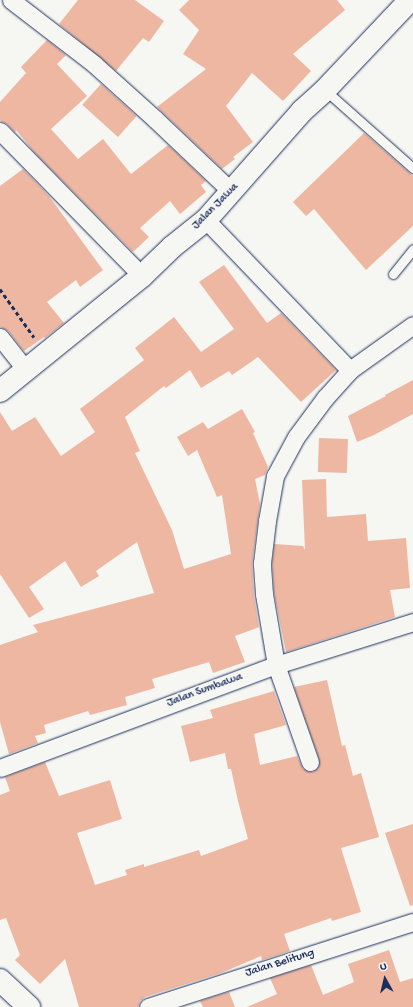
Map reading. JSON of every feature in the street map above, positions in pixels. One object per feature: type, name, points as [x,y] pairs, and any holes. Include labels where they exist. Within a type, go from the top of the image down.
[{"type":"street","points":[[11,0],[94,64],[155,118],[232,192]]},
{"type":"street","name":"Jalan Jawa","points":[[0,391],[142,276],[206,220],[302,111],[325,90],[410,0]]},
{"type":"street","points":[[0,131],[142,276]]},
{"type":"street","points":[[206,220],[350,370]]},
{"type":"street","points":[[310,762],[276,665],[264,594],[262,563],[267,521],[275,476],[296,437],[325,398],[350,370],[413,325]]},
{"type":"street","points":[[0,336],[26,370]]},
{"type":"street","name":"Jalan Sumbawa","points":[[0,768],[276,665],[413,622]]},
{"type":"street","name":"Jalan Belitung","points":[[148,1007],[413,922]]},
{"type":"street","points":[[0,980],[29,1007]]},
{"type":"lane","points":[[325,90],[413,168]]},
{"type":"lane","points":[[393,274],[413,249]]},
{"type":"path","points":[[0,289],[46,353]]},
{"type":"building","points":[[78,0],[135,0],[164,21],[149,42],[143,38],[116,71],[59,24]]},
{"type":"building","points":[[189,0],[337,0],[345,10],[293,54],[311,71],[283,101],[252,73],[226,106],[253,142],[233,157],[235,159],[222,169],[157,107],[206,69],[183,54],[199,30],[179,10]]},
{"type":"building","points":[[47,40],[66,55],[57,64],[87,96],[51,129],[78,159],[103,139],[131,174],[168,145],[206,181],[201,185],[206,192],[180,214],[170,201],[140,228],[149,237],[133,252],[35,153],[16,130],[15,132],[7,124],[0,121],[0,102],[26,73],[21,67]]},
{"type":"building","points":[[101,84],[137,116],[118,137],[82,105]]},
{"type":"building","points":[[364,133],[413,176],[413,226],[366,270],[314,209],[306,216],[293,202]]},
{"type":"building","points":[[23,169],[49,196],[103,270],[80,287],[76,280],[47,302],[64,323],[45,338],[44,337],[24,351],[8,331],[0,327],[0,186]]},
{"type":"building","points":[[224,265],[267,323],[281,313],[336,370],[301,402],[258,357],[232,375],[229,371],[201,388],[190,370],[166,388],[164,386],[125,417],[140,451],[135,453],[172,530],[184,569],[231,554],[222,495],[217,497],[197,450],[188,456],[177,437],[203,422],[208,429],[242,409],[255,432],[253,433],[268,467],[265,475],[255,479],[260,504],[252,564],[254,596],[259,627],[235,636],[245,662],[213,673],[209,662],[152,679],[155,688],[125,697],[127,705],[90,715],[88,711],[44,725],[46,733],[35,736],[38,743],[9,754],[0,722],[0,645],[38,632],[33,625],[154,593],[137,542],[96,571],[99,576],[81,587],[65,561],[29,587],[44,609],[29,618],[0,574],[0,412],[12,431],[35,417],[61,456],[95,432],[80,409],[144,360],[135,348],[174,317],[201,352],[234,329],[199,282]]},
{"type":"building","points":[[413,380],[413,414],[374,435],[357,442],[348,416]]},
{"type":"building","points":[[319,438],[348,439],[347,473],[318,472]]},
{"type":"building","points":[[326,479],[327,517],[366,514],[368,541],[406,538],[410,588],[390,590],[395,617],[286,652],[274,593],[272,563],[274,544],[303,546],[305,550],[302,480]]},
{"type":"building","points":[[327,680],[342,746],[345,745],[353,776],[361,773],[379,837],[341,848],[361,912],[332,921],[331,918],[284,934],[290,951],[262,960],[261,956],[221,973],[145,997],[140,1001],[138,1007],[79,1007],[65,959],[40,984],[15,960],[20,955],[6,918],[0,920],[0,795],[10,791],[5,777],[45,762],[59,796],[110,780],[122,819],[77,833],[95,885],[127,875],[125,870],[144,864],[144,867],[199,850],[201,856],[248,839],[231,769],[228,769],[225,753],[190,762],[181,726],[213,718],[210,710],[274,691],[286,725],[254,734],[260,765],[297,756],[303,769],[313,772],[318,768],[319,759],[294,687]]},
{"type":"building","points":[[413,824],[413,905],[410,906],[385,833]]},
{"type":"building","points":[[389,950],[400,982],[413,978],[413,1007],[247,1007],[277,994],[270,978],[311,965],[323,995],[354,982],[348,964]]},
{"type":"building","points":[[229,992],[235,1007],[203,1007],[200,1001]]}]
